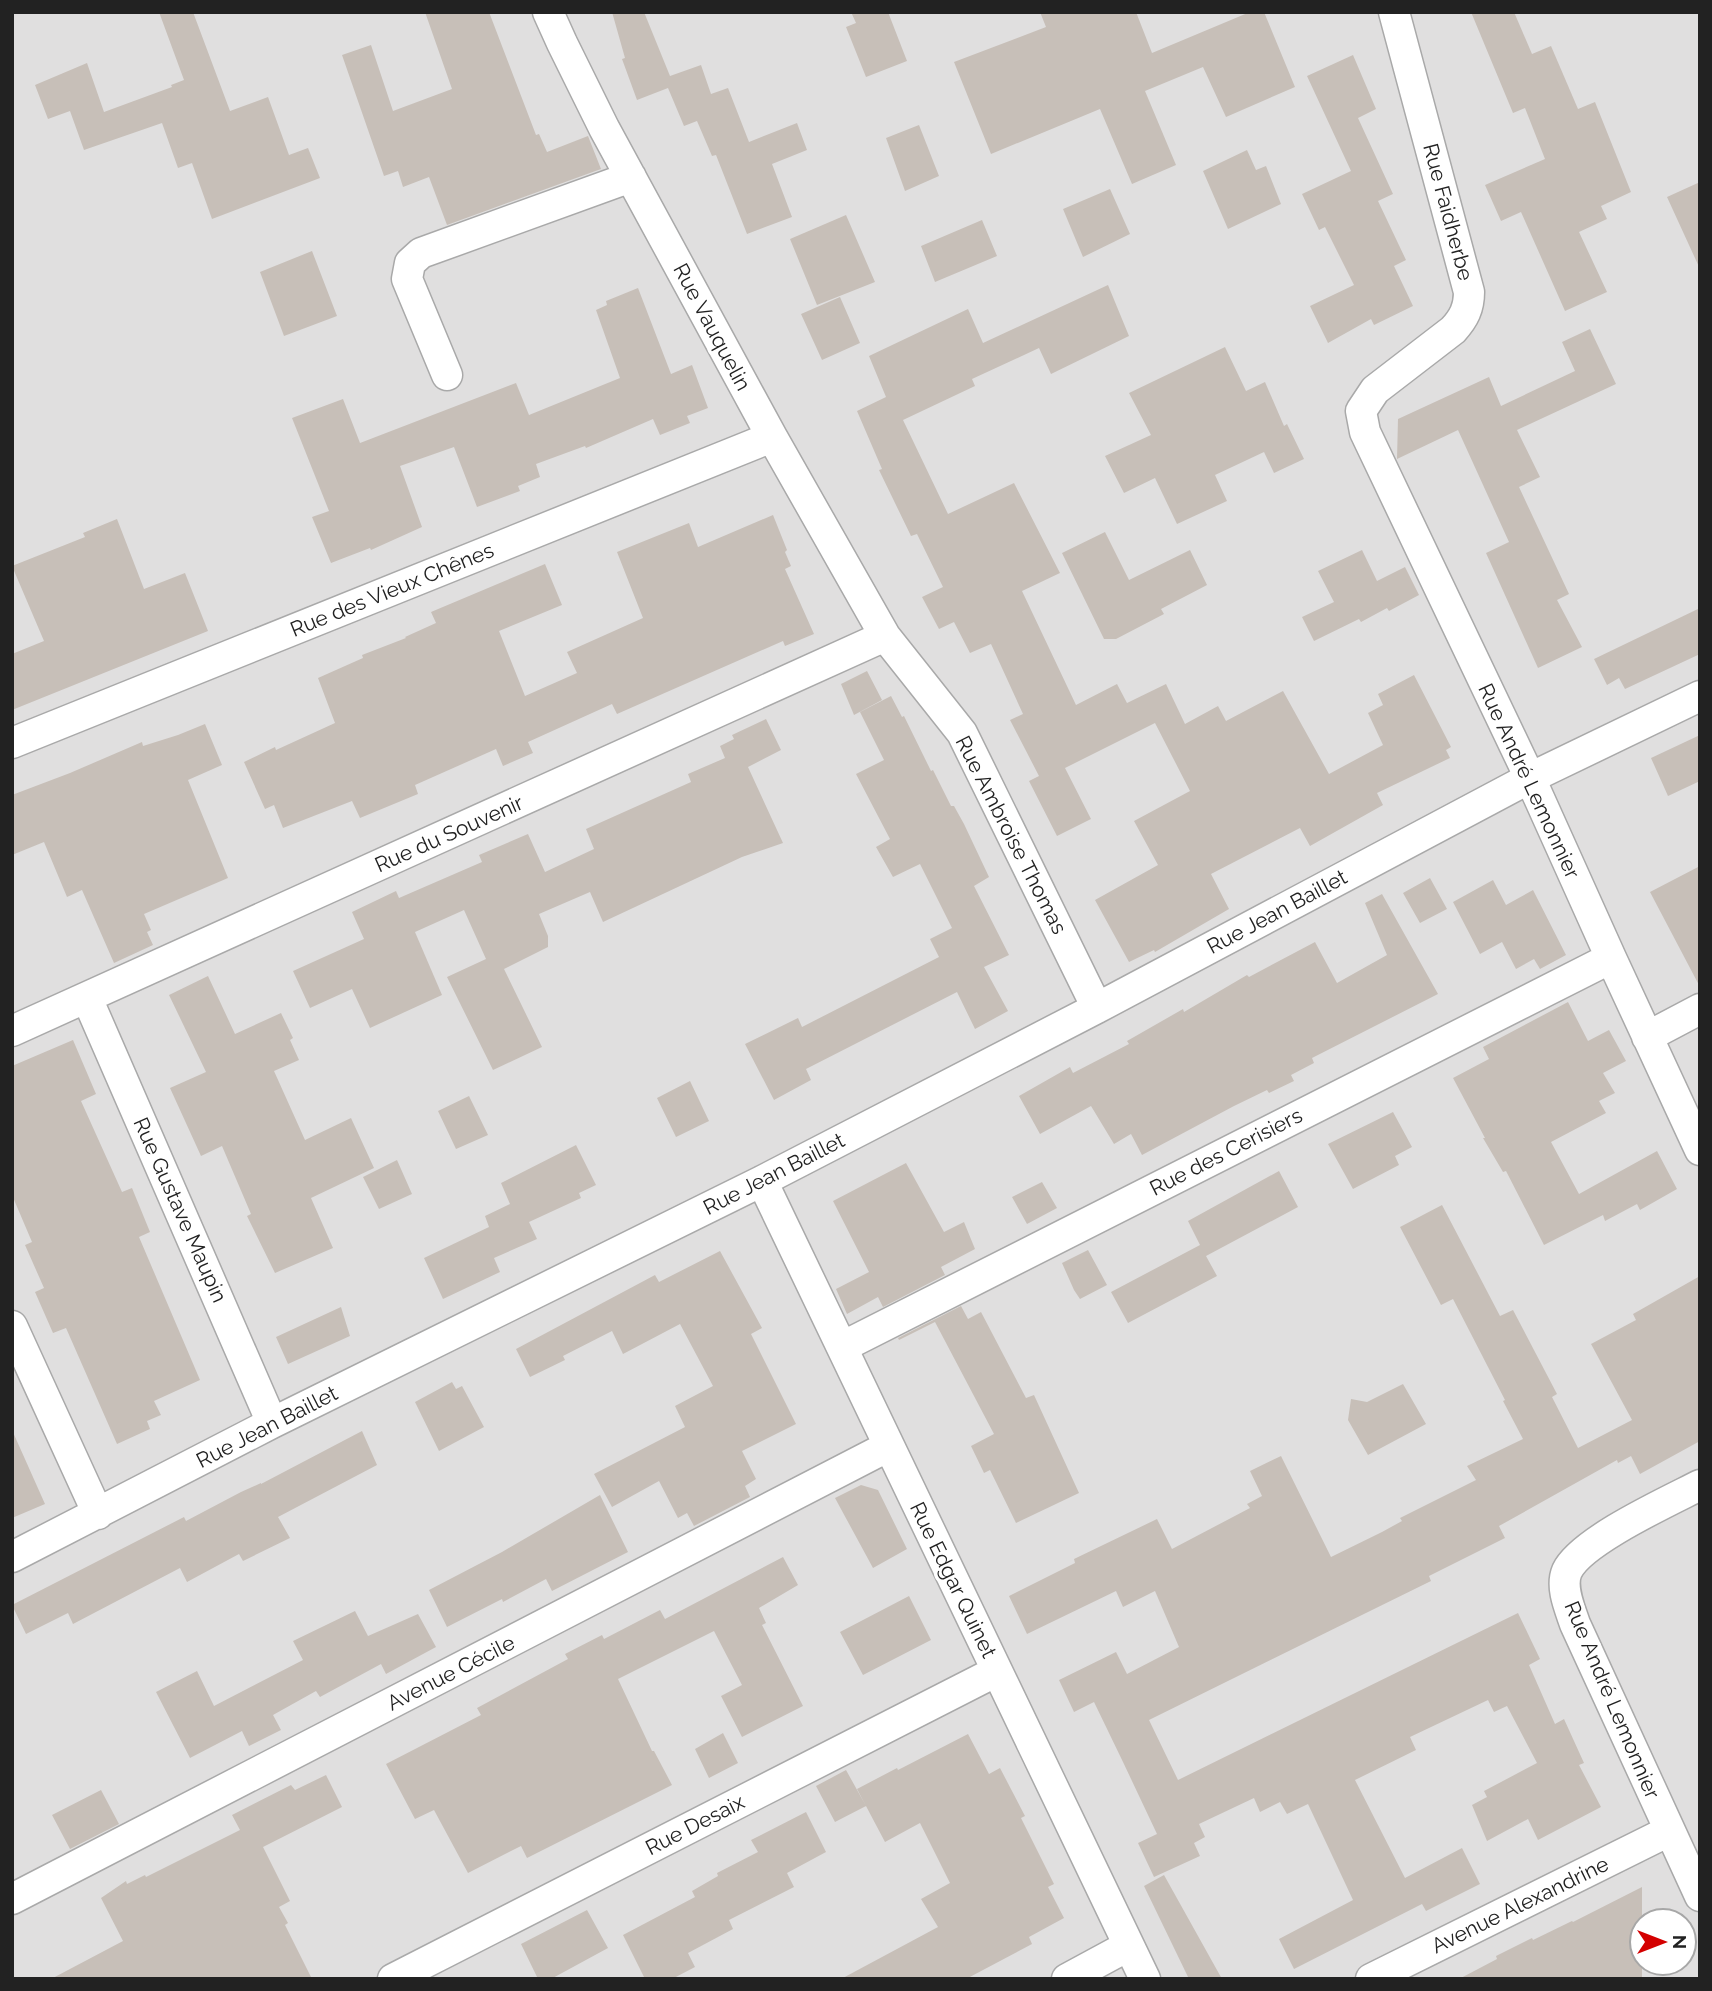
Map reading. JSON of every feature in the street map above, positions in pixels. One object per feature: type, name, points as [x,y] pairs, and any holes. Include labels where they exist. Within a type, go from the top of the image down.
[{"type":"street","name":"Rue Vauquelin","points":[[548,12],[604,128],[772,437],[886,636]]},
{"type":"street","name":"Rue Faidherbe","points":[[1361,411],[1375,390],[1453,330],[1469,307],[1466,280],[1394,12]]},
{"type":"street","points":[[447,375],[407,279],[410,262],[421,253],[631,177]]},
{"type":"street","name":"Rue André Lemonnier","points":[[1361,411],[1365,432],[1530,778],[1700,1150]]},
{"type":"street","name":"Rue des Vieux Chênes","points":[[12,743],[772,437]]},
{"type":"street","name":"Rue du Souvenir","points":[[12,1031],[886,636]]},
{"type":"street","name":"Rue Ambroise Thomas","points":[[886,636],[962,733],[1097,1008]]},
{"type":"street","name":"Rue Jean Baillet","points":[[12,1557],[272,1423],[762,1181],[1097,1008],[1530,778],[1700,696]]},
{"type":"street","name":"Rue des Cerisiers","points":[[842,1347],[1611,958]]},
{"type":"street","name":"Rue Gustave Maupin","points":[[87,998],[272,1423]]},
{"type":"street","points":[[1647,1037],[1700,1009]]},
{"type":"street","name":"Rue Edgar Quinet","points":[[762,1181],[1144,1979]]},
{"type":"street","points":[[12,1326],[97,1514]]},
{"type":"street","name":"Avenue Cécile","points":[[12,1899],[889,1446]]},
{"type":"street","name":"Rue André Lemonnier","points":[[1700,1485],[1606,1535],[1574,1563],[1567,1572],[1566,1580],[1567,1600],[1575,1624],[1700,1896]]},
{"type":"street","name":"Rue Desaix","points":[[393,1979],[431,1970],[997,1671]]},
{"type":"street","name":"Avenue Alexandrine","points":[[1371,1979],[1669,1831]]},
{"type":"street","points":[[1067,1979],[1128,1946]]},
{"type":"shaded area","points":[[12,12],[1700,12],[1700,1979],[12,1979]]},
{"type":"building","points":[[159,12],[193,12],[230,111],[268,97],[289,155],[308,148],[320,178],[212,219],[192,163],[178,168],[162,123],[84,150],[70,111],[48,119],[35,85],[87,63],[104,112],[184,80]]},
{"type":"building","points":[[425,12],[489,12],[536,135],[539,134],[547,152],[588,136],[601,169],[447,225],[429,177],[403,187],[398,171],[384,176],[342,55],[371,45],[393,111],[452,89]]},
{"type":"building","points":[[612,12],[644,12],[670,76],[701,65],[711,94],[728,88],[749,142],[797,123],[807,150],[772,164],[792,217],[747,234],[716,155],[712,156],[697,121],[684,126],[668,88],[637,100],[622,59],[625,58]]},
{"type":"building","points":[[851,12],[888,12],[907,61],[866,77],[846,27],[856,23]]},
{"type":"building","points":[[1040,12],[1136,12],[1152,53],[1250,12],[1264,12],[1295,87],[1226,117],[1203,67],[1145,91],[1176,165],[1132,184],[1100,109],[991,154],[954,62],[1046,27]]},
{"type":"building","points":[[1471,12],[1514,12],[1532,54],[1551,46],[1578,109],[1595,102],[1631,192],[1601,206],[1607,219],[1579,232],[1607,292],[1565,311],[1521,212],[1501,221],[1485,185],[1545,159],[1525,108],[1513,113]]},
{"type":"building","points":[[1353,55],[1376,109],[1358,118],[1393,194],[1378,201],[1406,260],[1394,266],[1413,306],[1374,325],[1371,319],[1328,343],[1310,306],[1354,285],[1325,227],[1319,230],[1302,194],[1351,171],[1307,76]]},
{"type":"building","points":[[919,125],[939,176],[905,191],[886,138]]},
{"type":"building","points":[[1247,150],[1256,170],[1266,166],[1281,204],[1228,229],[1203,171]]},
{"type":"building","points":[[1700,182],[1700,269],[1667,197]]},
{"type":"building","points":[[1110,189],[1130,234],[1083,257],[1063,209]]},
{"type":"building","points":[[846,215],[875,282],[817,305],[790,239]]},
{"type":"building","points":[[982,220],[997,256],[935,282],[921,246]]},
{"type":"building","points":[[312,251],[337,316],[284,336],[260,272]]},
{"type":"building","points":[[1108,285],[1129,336],[1051,374],[1039,348],[972,379],[975,386],[903,420],[948,514],[1014,483],[1060,573],[1022,591],[1076,705],[1117,684],[1127,703],[1166,684],[1185,724],[1218,706],[1226,721],[1283,691],[1329,774],[1383,745],[1368,713],[1383,705],[1378,694],[1414,675],[1451,747],[1446,750],[1450,758],[1377,793],[1383,805],[1310,846],[1300,828],[1211,874],[1229,909],[1155,952],[1154,950],[1129,962],[1095,900],[1158,865],[1134,821],[1190,791],[1155,723],[1065,768],[1091,819],[1057,836],[1029,781],[1039,776],[1010,720],[1023,714],[991,644],[970,653],[954,622],[939,629],[922,597],[943,587],[917,534],[911,536],[879,470],[882,469],[857,411],[886,397],[869,356],[968,309],[983,343]]},
{"type":"building","points":[[638,288],[671,374],[692,365],[708,408],[687,416],[690,423],[660,435],[653,419],[586,448],[585,446],[536,464],[540,477],[518,486],[520,491],[477,507],[454,447],[400,466],[422,527],[371,550],[370,548],[331,563],[312,517],[329,511],[292,418],[343,399],[360,443],[516,383],[529,415],[620,378],[596,310],[607,305],[606,301]]},
{"type":"building","points":[[840,297],[860,343],[822,360],[801,314]]},
{"type":"building","points":[[1590,329],[1616,384],[1517,430],[1540,477],[1519,487],[1569,594],[1557,600],[1582,647],[1538,668],[1486,553],[1509,542],[1458,430],[1397,459],[1398,419],[1489,377],[1501,406],[1575,371],[1562,342]]},
{"type":"building","points":[[1225,347],[1246,391],[1265,382],[1284,426],[1287,424],[1304,459],[1274,473],[1264,452],[1215,475],[1227,501],[1177,524],[1155,478],[1124,493],[1105,456],[1151,435],[1129,393]]},
{"type":"building","points":[[773,515],[791,566],[785,569],[814,634],[785,646],[783,641],[617,714],[612,704],[528,742],[533,753],[503,766],[496,749],[415,785],[418,794],[360,818],[352,801],[283,828],[274,805],[265,809],[244,762],[335,723],[318,678],[363,658],[362,655],[436,623],[431,612],[545,564],[562,605],[499,631],[525,696],[577,673],[567,652],[643,618],[617,552],[689,523],[698,547]]},
{"type":"building","points":[[117,519],[144,589],[185,573],[208,631],[12,710],[12,654],[44,641],[12,566],[85,537],[83,533]]},
{"type":"building","points":[[1105,532],[1129,580],[1190,550],[1207,585],[1161,609],[1164,614],[1116,639],[1104,639],[1062,553]]},
{"type":"building","points":[[1362,550],[1377,581],[1405,567],[1419,595],[1389,611],[1387,608],[1361,622],[1359,619],[1314,641],[1302,617],[1334,602],[1318,571]]},
{"type":"building","points":[[1700,608],[1700,654],[1625,689],[1619,678],[1607,685],[1594,659]]},
{"type":"building","points":[[867,671],[882,700],[854,715],[841,684]]},
{"type":"building","points":[[891,696],[931,771],[933,770],[951,806],[954,806],[964,824],[989,877],[974,886],[1009,955],[984,967],[1008,1011],[975,1029],[957,992],[806,1069],[811,1080],[774,1100],[745,1044],[798,1018],[802,1027],[939,957],[930,939],[952,928],[920,864],[893,877],[876,847],[890,839],[856,774],[884,760],[860,712]]},
{"type":"building","points":[[766,719],[781,750],[748,767],[783,843],[742,857],[603,922],[590,892],[539,914],[548,936],[548,947],[504,969],[542,1047],[493,1070],[447,977],[486,959],[464,910],[415,932],[442,995],[370,1028],[352,989],[310,1008],[293,971],[364,939],[352,912],[396,891],[399,898],[482,862],[479,855],[528,834],[545,872],[594,849],[586,829],[691,782],[688,774],[725,758],[720,746],[734,739],[732,735]]},
{"type":"building","points":[[205,724],[222,765],[188,780],[228,878],[144,914],[151,930],[147,932],[153,945],[114,963],[82,890],[67,897],[44,842],[12,855],[12,795],[142,742],[143,746]]},
{"type":"building","points":[[1700,735],[1700,781],[1668,796],[1651,758]]},
{"type":"building","points":[[1700,866],[1700,987],[1650,892]]},
{"type":"building","points":[[1430,878],[1447,909],[1420,923],[1403,893]]},
{"type":"building","points":[[1493,880],[1506,905],[1533,890],[1566,955],[1540,969],[1534,959],[1516,969],[1502,942],[1480,954],[1453,902]]},
{"type":"building","points":[[1382,894],[1438,994],[1312,1058],[1314,1063],[1291,1075],[1294,1081],[1234,1106],[1142,1155],[1131,1134],[1114,1144],[1091,1106],[1040,1134],[1019,1096],[1070,1067],[1073,1073],[1129,1044],[1127,1041],[1247,975],[1249,977],[1315,942],[1337,983],[1387,955],[1365,903]]},
{"type":"building","points":[[208,976],[235,1034],[281,1013],[293,1038],[290,1040],[299,1060],[274,1071],[305,1140],[351,1118],[374,1168],[311,1198],[333,1248],[275,1273],[247,1216],[251,1214],[222,1146],[201,1156],[170,1088],[206,1072],[169,995]]},
{"type":"building","points":[[1568,1002],[1588,1041],[1609,1030],[1626,1061],[1603,1073],[1615,1093],[1599,1101],[1606,1113],[1551,1142],[1579,1194],[1657,1151],[1677,1189],[1640,1210],[1637,1204],[1605,1221],[1603,1215],[1544,1245],[1506,1171],[1503,1172],[1483,1138],[1453,1078],[1489,1059],[1483,1047]]},
{"type":"building","points":[[73,1040],[96,1094],[81,1101],[122,1192],[132,1188],[150,1232],[139,1237],[200,1380],[154,1401],[161,1415],[147,1421],[150,1429],[117,1444],[66,1328],[53,1333],[35,1292],[44,1288],[25,1245],[32,1242],[12,1195],[12,1066]]},
{"type":"building","points":[[690,1081],[709,1121],[676,1137],[657,1098]]},
{"type":"building","points":[[469,1096],[488,1135],[456,1149],[438,1111]]},
{"type":"building","points":[[1393,1112],[1412,1147],[1395,1156],[1399,1165],[1353,1189],[1328,1144]]},
{"type":"building","points":[[576,1145],[596,1185],[579,1193],[581,1198],[529,1222],[537,1239],[494,1258],[500,1272],[443,1299],[424,1258],[489,1227],[485,1216],[510,1204],[501,1183]]},
{"type":"building","points":[[397,1160],[412,1194],[379,1209],[363,1177]]},
{"type":"building","points":[[906,1163],[944,1232],[964,1222],[975,1249],[941,1267],[945,1275],[883,1307],[878,1297],[847,1314],[836,1289],[869,1272],[833,1201]]},
{"type":"building","points":[[1279,1171],[1298,1207],[1206,1256],[1217,1276],[1128,1323],[1111,1292],[1200,1245],[1188,1221]]},
{"type":"building","points":[[1042,1182],[1057,1208],[1027,1224],[1012,1197]]},
{"type":"building","points":[[1442,1205],[1500,1316],[1513,1310],[1557,1394],[1552,1397],[1578,1448],[1632,1420],[1591,1344],[1636,1320],[1633,1314],[1700,1276],[1700,1441],[1640,1474],[1631,1456],[1618,1463],[1617,1460],[1499,1526],[1505,1538],[1429,1576],[1431,1581],[1149,1720],[1178,1780],[1518,1613],[1540,1659],[1529,1665],[1555,1724],[1564,1719],[1584,1763],[1579,1765],[1601,1807],[1538,1840],[1528,1819],[1487,1841],[1472,1805],[1487,1797],[1484,1791],[1537,1763],[1507,1706],[1494,1712],[1488,1700],[1410,1737],[1416,1750],[1355,1780],[1405,1878],[1462,1848],[1480,1884],[1426,1911],[1422,1904],[1294,1969],[1279,1939],[1353,1900],[1308,1804],[1287,1814],[1280,1802],[1260,1812],[1254,1798],[1199,1824],[1205,1837],[1194,1843],[1200,1856],[1154,1877],[1138,1843],[1157,1834],[1123,1762],[1094,1702],[1074,1712],[1059,1680],[1116,1652],[1127,1674],[1179,1647],[1155,1591],[1123,1607],[1116,1591],[1027,1634],[1009,1596],[1075,1563],[1074,1559],[1157,1519],[1172,1549],[1250,1508],[1247,1504],[1262,1496],[1250,1471],[1281,1456],[1331,1557],[1476,1480],[1467,1466],[1523,1439],[1453,1299],[1441,1305],[1400,1227]]},
{"type":"building","points":[[1088,1250],[1107,1285],[1080,1299],[1062,1263]]},
{"type":"building","points":[[720,1251],[762,1328],[751,1334],[796,1424],[742,1451],[756,1479],[745,1486],[750,1497],[694,1526],[687,1513],[678,1518],[659,1481],[612,1507],[594,1474],[685,1427],[675,1406],[713,1386],[680,1324],[623,1354],[612,1331],[563,1356],[565,1360],[530,1377],[516,1349],[655,1275],[659,1282]]},
{"type":"building","points":[[961,1306],[968,1319],[981,1312],[1026,1398],[1034,1395],[1079,1493],[1016,1523],[990,1470],[984,1473],[971,1446],[994,1434],[935,1322],[899,1340],[898,1338]]},
{"type":"building","points":[[341,1307],[350,1336],[288,1364],[276,1337]]},
{"type":"building","points":[[452,1382],[456,1389],[462,1386],[484,1427],[439,1451],[415,1402]]},
{"type":"building","points":[[1403,1384],[1426,1424],[1368,1455],[1348,1420],[1351,1399],[1367,1402]]},
{"type":"building","points":[[12,1430],[45,1504],[12,1518]]},
{"type":"building","points":[[362,1431],[377,1465],[278,1517],[290,1538],[243,1561],[239,1554],[187,1582],[180,1568],[73,1624],[68,1613],[26,1634],[12,1605],[184,1517],[186,1521],[261,1484]]},
{"type":"building","points":[[861,1485],[878,1490],[907,1549],[873,1568],[835,1498]]},
{"type":"building","points":[[600,1495],[628,1552],[552,1591],[546,1579],[447,1627],[429,1590],[502,1552]]},
{"type":"building","points":[[783,1557],[798,1585],[759,1608],[766,1623],[762,1625],[803,1706],[742,1737],[721,1696],[742,1685],[714,1631],[618,1679],[652,1751],[672,1785],[527,1858],[521,1846],[468,1873],[434,1810],[415,1819],[386,1764],[481,1715],[477,1708],[568,1659],[565,1654],[602,1635],[604,1639],[660,1610],[665,1619]]},
{"type":"building","points":[[909,1596],[931,1640],[863,1675],[840,1632]]},
{"type":"building","points":[[355,1611],[368,1636],[418,1614],[436,1647],[386,1674],[381,1664],[320,1697],[316,1691],[273,1715],[281,1730],[249,1746],[242,1731],[190,1758],[156,1692],[197,1671],[214,1706],[303,1660],[293,1641]]},
{"type":"building","points":[[723,1733],[738,1763],[709,1778],[695,1749]]},
{"type":"building","points":[[968,1734],[989,1774],[1000,1768],[1025,1816],[1021,1818],[1054,1884],[1048,1887],[1064,1918],[1029,1937],[1032,1944],[966,1979],[841,1979],[938,1927],[921,1899],[950,1883],[920,1823],[885,1842],[857,1789]]},
{"type":"building","points":[[846,1770],[866,1806],[835,1822],[816,1786]]},
{"type":"building","points":[[326,1775],[342,1807],[263,1847],[290,1901],[279,1907],[288,1923],[285,1925],[312,1979],[51,1979],[123,1941],[101,1898],[126,1881],[127,1884],[145,1875],[146,1877],[240,1830],[232,1815],[291,1785],[295,1790]]},
{"type":"building","points":[[101,1790],[119,1824],[70,1849],[52,1815]]},
{"type":"building","points":[[806,1812],[826,1852],[787,1873],[794,1887],[729,1920],[733,1929],[688,1953],[695,1967],[672,1979],[645,1979],[623,1935],[695,1897],[692,1891],[718,1876],[717,1873],[758,1852],[751,1840]]},
{"type":"building","points":[[1164,1875],[1222,1979],[1189,1979],[1144,1886]]},
{"type":"building","points":[[1642,1887],[1642,1907],[1628,1907],[1628,1977],[1642,1979],[1459,1979],[1532,1938],[1533,1940]]},
{"type":"building","points":[[587,1910],[608,1948],[551,1979],[538,1979],[521,1944]]}]
